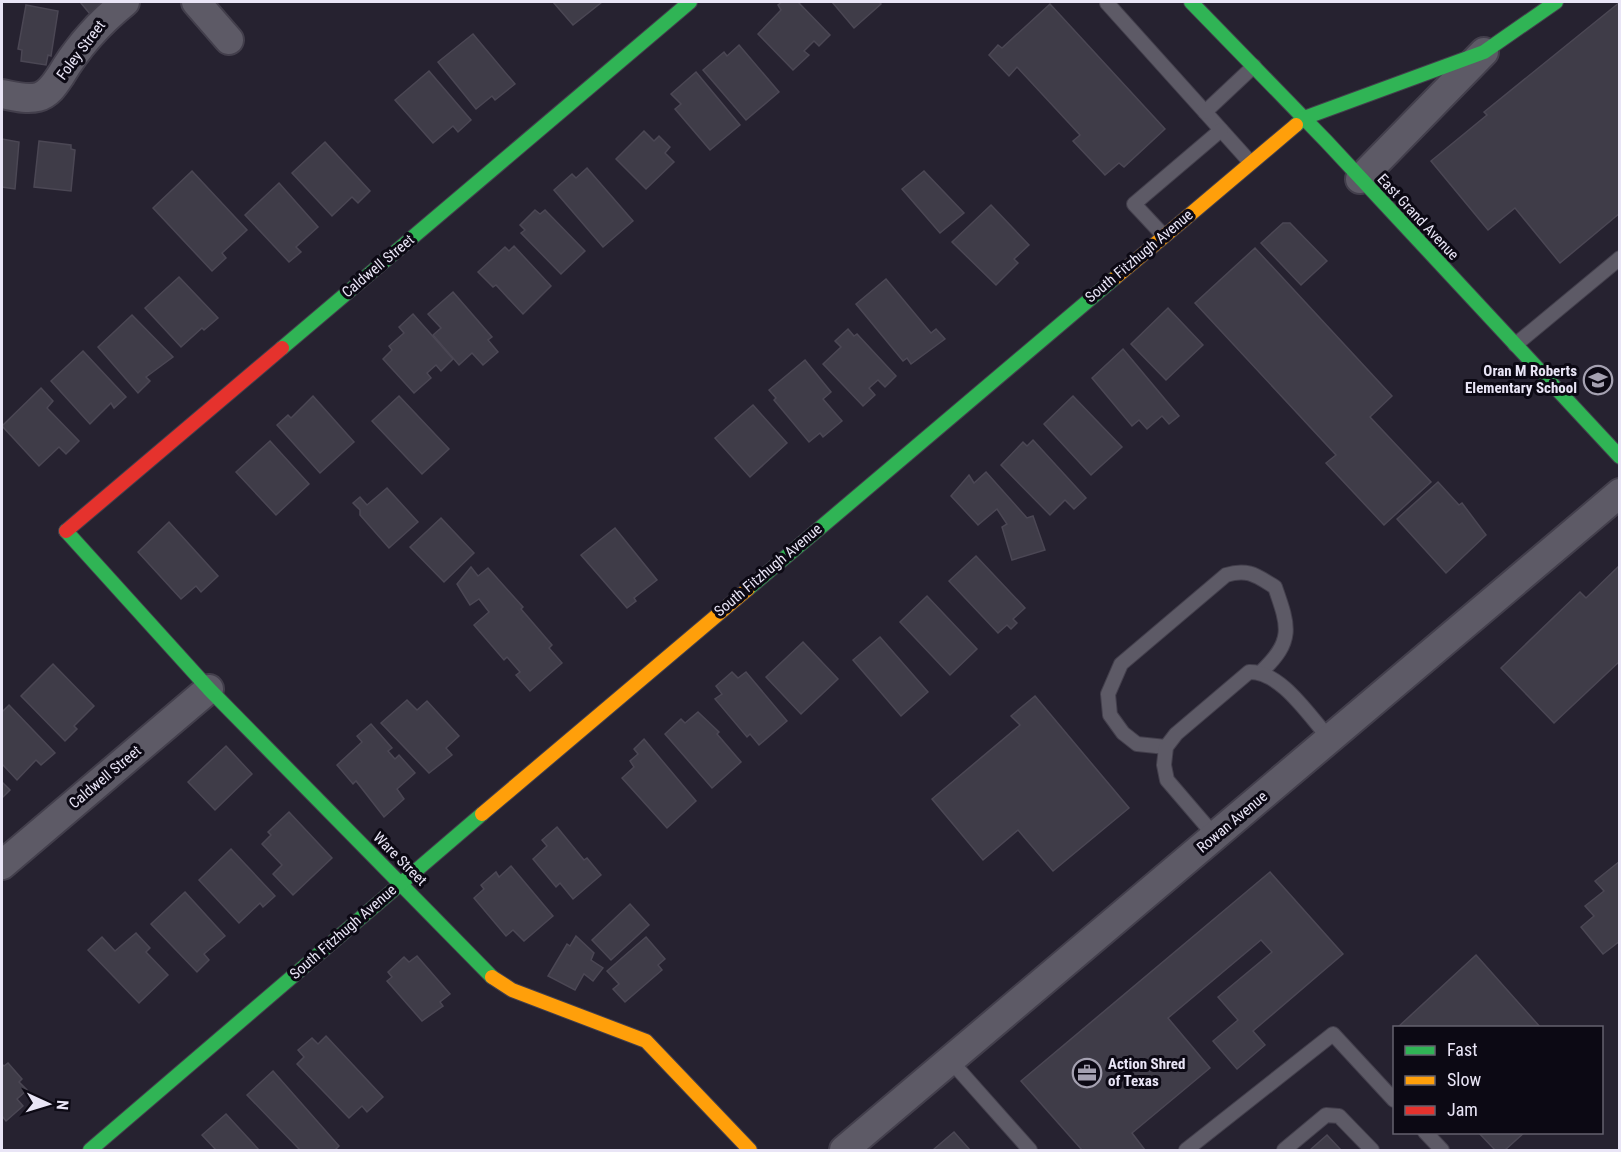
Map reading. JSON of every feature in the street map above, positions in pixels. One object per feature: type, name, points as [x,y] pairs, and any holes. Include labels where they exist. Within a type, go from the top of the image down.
[{"type":"street","name":"Foley Street","points":[[2,94],[24,98],[40,97],[52,89],[71,58],[99,23],[125,2]]},
{"type":"street","points":[[196,2],[229,40]]},
{"type":"street","name":"Caldwell Street","points":[[66,531],[690,2]]},
{"type":"street","name":"East Grand Avenue","points":[[1191,2],[1304,118],[1620,457]]},
{"type":"street","name":"South Fitzhugh Avenue","points":[[1360,179],[1484,52],[1556,2]]},
{"type":"street","name":"South Fitzhugh Avenue","points":[[90,1150],[400,883],[1304,118],[1484,52]]},
{"type":"street","name":"Rowan Avenue","points":[[844,1150],[1620,493]]},
{"type":"street","name":"Ware Street","points":[[66,531],[209,689],[494,979],[512,990],[646,1041],[750,1150]]},
{"type":"street","name":"Caldwell Street","points":[[2,865],[209,689]]},
{"type":"lane","points":[[1107,2],[1250,162]]},
{"type":"lane","points":[[1205,112],[1254,66]]},
{"type":"lane","points":[[1163,235],[1134,204],[1221,130]]},
{"type":"lane","points":[[1515,345],[1620,258]]},
{"type":"lane","points":[[1166,747],[1137,744],[1123,733],[1110,715],[1108,694],[1120,664],[1226,575],[1240,570],[1275,587],[1287,622],[1281,654],[1261,672]]},
{"type":"lane","points":[[1215,836],[1167,780],[1164,765],[1166,747],[1176,734],[1249,672],[1261,672],[1277,679],[1330,739]]},
{"type":"lane","points":[[1186,1150],[1333,1034],[1393,1098]]},
{"type":"lane","points":[[950,1060],[1030,1150]]},
{"type":"lane","points":[[1284,1150],[1326,1115],[1339,1116],[1372,1150]]},
{"type":"lane","points":[[1427,1134],[1442,1150]]},
{"type":"building","points":[[80,2],[105,2],[90,14]]},
{"type":"building","points":[[553,2],[602,2],[573,25]]},
{"type":"building","points":[[782,2],[798,2],[830,35],[819,46],[814,41],[804,51],[809,55],[793,70],[758,34],[781,10],[778,5]]},
{"type":"building","points":[[832,2],[879,2],[881,4],[854,28]]},
{"type":"building","points":[[1620,2],[1620,213],[1560,263],[1515,208],[1488,230],[1431,161],[1487,115],[1484,112]]},
{"type":"building","points":[[1050,4],[1165,129],[1124,167],[1119,163],[1105,175],[1073,141],[1080,135],[1017,67],[1009,76],[989,55],[998,45],[1002,48]]},
{"type":"building","points":[[26,5],[58,11],[51,56],[48,55],[46,65],[21,61],[22,50],[18,49]]},
{"type":"building","points":[[473,34],[515,84],[495,100],[492,96],[476,109],[438,62]]},
{"type":"building","points":[[739,45],[779,92],[746,120],[703,70],[724,52],[727,56]]},
{"type":"building","points":[[429,71],[471,120],[458,132],[453,126],[433,143],[395,100]]},
{"type":"building","points":[[696,72],[740,125],[710,150],[675,109],[681,104],[671,94]]},
{"type":"building","points":[[644,131],[654,141],[659,136],[670,147],[665,153],[674,162],[646,189],[616,159]]},
{"type":"building","points":[[2,139],[19,142],[15,189],[2,187]]},
{"type":"building","points":[[39,141],[71,145],[71,149],[75,150],[71,191],[34,187]]},
{"type":"building","points":[[325,142],[370,191],[358,203],[352,197],[332,216],[292,173]]},
{"type":"building","points":[[587,168],[633,221],[603,247],[554,190],[572,174],[576,178]]},
{"type":"building","points":[[192,171],[247,230],[222,253],[226,258],[212,271],[153,208]]},
{"type":"building","points":[[924,171],[964,213],[940,233],[902,189]]},
{"type":"building","points":[[279,183],[318,227],[296,247],[301,252],[289,262],[245,215]]},
{"type":"building","points":[[991,205],[1029,245],[1014,259],[1018,263],[996,285],[952,242]]},
{"type":"building","points":[[535,210],[540,214],[545,210],[585,251],[561,274],[521,233],[525,230],[520,225]]},
{"type":"building","points":[[1283,223],[1290,223],[1327,261],[1301,285],[1261,243]]},
{"type":"building","points":[[514,246],[551,286],[523,314],[496,285],[493,287],[478,272],[505,247],[509,251]]},
{"type":"building","points":[[1255,248],[1392,396],[1370,417],[1431,482],[1384,525],[1326,463],[1336,455],[1195,303]]},
{"type":"building","points":[[179,277],[218,318],[204,330],[202,328],[181,347],[145,308]]},
{"type":"building","points":[[886,279],[931,333],[936,329],[945,339],[911,364],[907,358],[903,361],[856,304]]},
{"type":"building","points":[[453,292],[492,337],[488,340],[498,352],[483,365],[472,353],[459,365],[433,335],[441,328],[428,314]]},
{"type":"building","points":[[1168,308],[1203,345],[1166,380],[1131,344]]},
{"type":"building","points":[[413,314],[453,359],[441,371],[436,365],[427,373],[431,378],[414,393],[383,359],[392,350],[389,346],[404,333],[399,327]]},
{"type":"building","points":[[132,315],[173,357],[146,377],[150,381],[138,393],[98,347]]},
{"type":"building","points":[[848,329],[854,336],[857,334],[896,376],[885,387],[878,380],[869,388],[875,395],[863,406],[823,364],[841,347],[835,341]]},
{"type":"building","points":[[1123,349],[1179,416],[1169,424],[1162,416],[1147,429],[1139,420],[1132,426],[1092,378]]},
{"type":"building","points":[[83,351],[126,397],[114,408],[111,403],[90,424],[51,381]]},
{"type":"building","points":[[805,360],[831,392],[823,399],[842,421],[823,437],[820,433],[809,442],[774,400],[776,398],[769,390]]},
{"type":"building","points":[[41,388],[53,401],[47,408],[79,441],[66,454],[59,447],[39,466],[2,426]]},
{"type":"building","points":[[313,396],[354,442],[320,473],[277,425],[288,415],[291,418]]},
{"type":"building","points":[[399,396],[449,449],[422,474],[372,421]]},
{"type":"building","points":[[1073,396],[1122,447],[1091,475],[1044,424]]},
{"type":"building","points":[[753,405],[787,443],[750,477],[715,438]]},
{"type":"building","points":[[1033,440],[1086,498],[1074,509],[1065,500],[1050,515],[1001,465],[1023,442],[1027,446]]},
{"type":"building","points":[[270,441],[309,484],[276,515],[236,472]]},
{"type":"building","points":[[986,472],[1027,518],[1033,516],[1045,550],[1012,560],[1002,527],[1007,524],[997,509],[978,525],[951,496],[969,475],[974,483]]},
{"type":"building","points":[[1438,482],[1459,505],[1462,503],[1486,535],[1446,573],[1397,519]]},
{"type":"building","points":[[387,488],[418,522],[389,548],[360,515],[360,510],[353,503],[360,497],[367,505]]},
{"type":"building","points":[[441,518],[474,553],[444,582],[410,547]]},
{"type":"building","points":[[169,522],[218,576],[201,592],[196,586],[181,599],[138,552]]},
{"type":"building","points":[[615,528],[657,580],[634,598],[636,601],[627,608],[581,555]]},
{"type":"building","points":[[976,556],[1025,608],[1013,619],[1017,623],[1011,629],[1007,625],[998,633],[949,581]]},
{"type":"building","points":[[1620,565],[1620,661],[1554,723],[1501,668],[1580,592],[1586,598]]},
{"type":"building","points":[[471,567],[478,576],[488,568],[523,607],[521,609],[552,645],[549,648],[562,663],[530,691],[516,675],[520,672],[507,657],[504,660],[474,625],[489,612],[479,599],[470,605],[457,584]]},
{"type":"building","points":[[927,596],[977,649],[950,675],[900,622]]},
{"type":"building","points":[[880,637],[928,692],[901,716],[853,660]]},
{"type":"building","points":[[803,642],[838,679],[801,714],[766,677]]},
{"type":"building","points":[[53,664],[94,706],[74,726],[77,729],[65,741],[21,696]]},
{"type":"building","points":[[732,672],[738,678],[746,672],[787,721],[759,745],[750,734],[747,737],[715,699],[722,694],[716,686]]},
{"type":"building","points":[[1035,696],[1129,808],[1053,871],[1018,830],[983,860],[932,799],[1020,725],[1011,716]]},
{"type":"building","points":[[407,700],[417,710],[427,701],[459,736],[446,748],[452,755],[429,773],[381,723]]},
{"type":"building","points":[[9,705],[55,753],[41,765],[36,760],[17,780],[2,764],[2,712]]},
{"type":"building","points":[[698,712],[719,732],[717,734],[741,762],[712,788],[665,734],[681,719],[685,723]]},
{"type":"building","points":[[371,724],[392,748],[388,751],[395,759],[399,755],[415,773],[397,789],[404,799],[384,817],[356,781],[353,784],[337,765],[362,742],[357,736]]},
{"type":"building","points":[[644,739],[696,801],[667,828],[622,778],[634,767],[630,761],[638,754],[634,749]]},
{"type":"building","points":[[226,746],[252,774],[215,810],[188,782]]},
{"type":"building","points":[[2,782],[10,790],[2,798]]},
{"type":"building","points":[[289,812],[332,858],[293,895],[273,874],[282,865],[262,844],[271,835],[268,832]]},
{"type":"building","points":[[557,827],[584,860],[587,858],[601,875],[573,899],[560,883],[556,887],[533,859],[547,846],[542,840]]},
{"type":"building","points":[[231,849],[275,896],[263,907],[260,903],[239,923],[199,880]]},
{"type":"building","points":[[1620,861],[1620,941],[1603,954],[1581,927],[1594,916],[1585,906],[1604,891],[1595,881]]},
{"type":"building","points":[[511,866],[553,916],[524,941],[513,930],[506,936],[474,898],[484,889],[481,885],[496,872],[499,877]]},
{"type":"building","points":[[1270,872],[1343,954],[1253,1031],[1265,1045],[1237,1069],[1213,1041],[1238,1020],[1218,997],[1272,952],[1261,940],[1168,1018],[1210,1068],[1132,1133],[1145,1150],[1082,1150],[1021,1081]]},
{"type":"building","points":[[185,892],[225,936],[204,954],[209,960],[197,972],[151,924]]},
{"type":"building","points":[[630,904],[649,925],[611,960],[592,940]]},
{"type":"building","points":[[136,933],[150,948],[146,952],[168,975],[139,1003],[88,950],[102,937],[115,951]]},
{"type":"building","points":[[576,936],[594,953],[591,960],[603,968],[593,981],[584,974],[575,990],[548,976],[567,944],[570,946]]},
{"type":"building","points":[[646,937],[665,959],[658,965],[662,970],[625,1002],[613,989],[619,984],[607,971]]},
{"type":"building","points":[[1476,955],[1539,1026],[1399,1026]]},
{"type":"building","points":[[417,956],[450,994],[440,1002],[443,1006],[422,1021],[387,981],[392,977],[388,972],[404,957],[409,962]]},
{"type":"building","points":[[326,1036],[383,1097],[367,1112],[362,1106],[349,1118],[297,1064],[304,1057],[298,1050],[312,1038],[318,1044]]},
{"type":"building","points":[[8,1063],[22,1079],[19,1082],[27,1090],[17,1099],[23,1106],[6,1121],[2,1116],[2,1064],[4,1066]]},
{"type":"building","points":[[273,1071],[339,1146],[335,1150],[300,1150],[247,1095]]},
{"type":"building","points":[[226,1114],[259,1150],[216,1150],[202,1135]]},
{"type":"building","points":[[954,1132],[970,1150],[933,1150]]},
{"type":"building","points":[[1480,1134],[1523,1134],[1505,1150],[1495,1150]]},
{"type":"building","points":[[1327,1135],[1341,1150],[1310,1150]]},
{"type":"traffic: fast","points":[[282,348],[690,2]]},
{"type":"traffic: fast","points":[[1191,2],[1327,142],[1620,457]]},
{"type":"traffic: fast","points":[[1296,125],[1304,118],[1484,52],[1556,2]]},
{"type":"traffic: fast","points":[[748,589],[1115,278]]},
{"type":"traffic: fast","points":[[66,531],[209,689],[492,977]]},
{"type":"traffic: fast","points":[[90,1150],[482,814]]},
{"type":"traffic: slow","points":[[1115,278],[1296,125]]},
{"type":"traffic: slow","points":[[482,814],[748,589]]},
{"type":"traffic: slow","points":[[492,977],[512,990],[646,1041],[750,1150]]},
{"type":"traffic: jam","points":[[66,531],[282,348]]},
{"type":"place","name":"Oran M Roberts Elementary School","points":[[1598,380]]},
{"type":"place","name":"Action Shred of Texas","points":[[1087,1073]]}]
